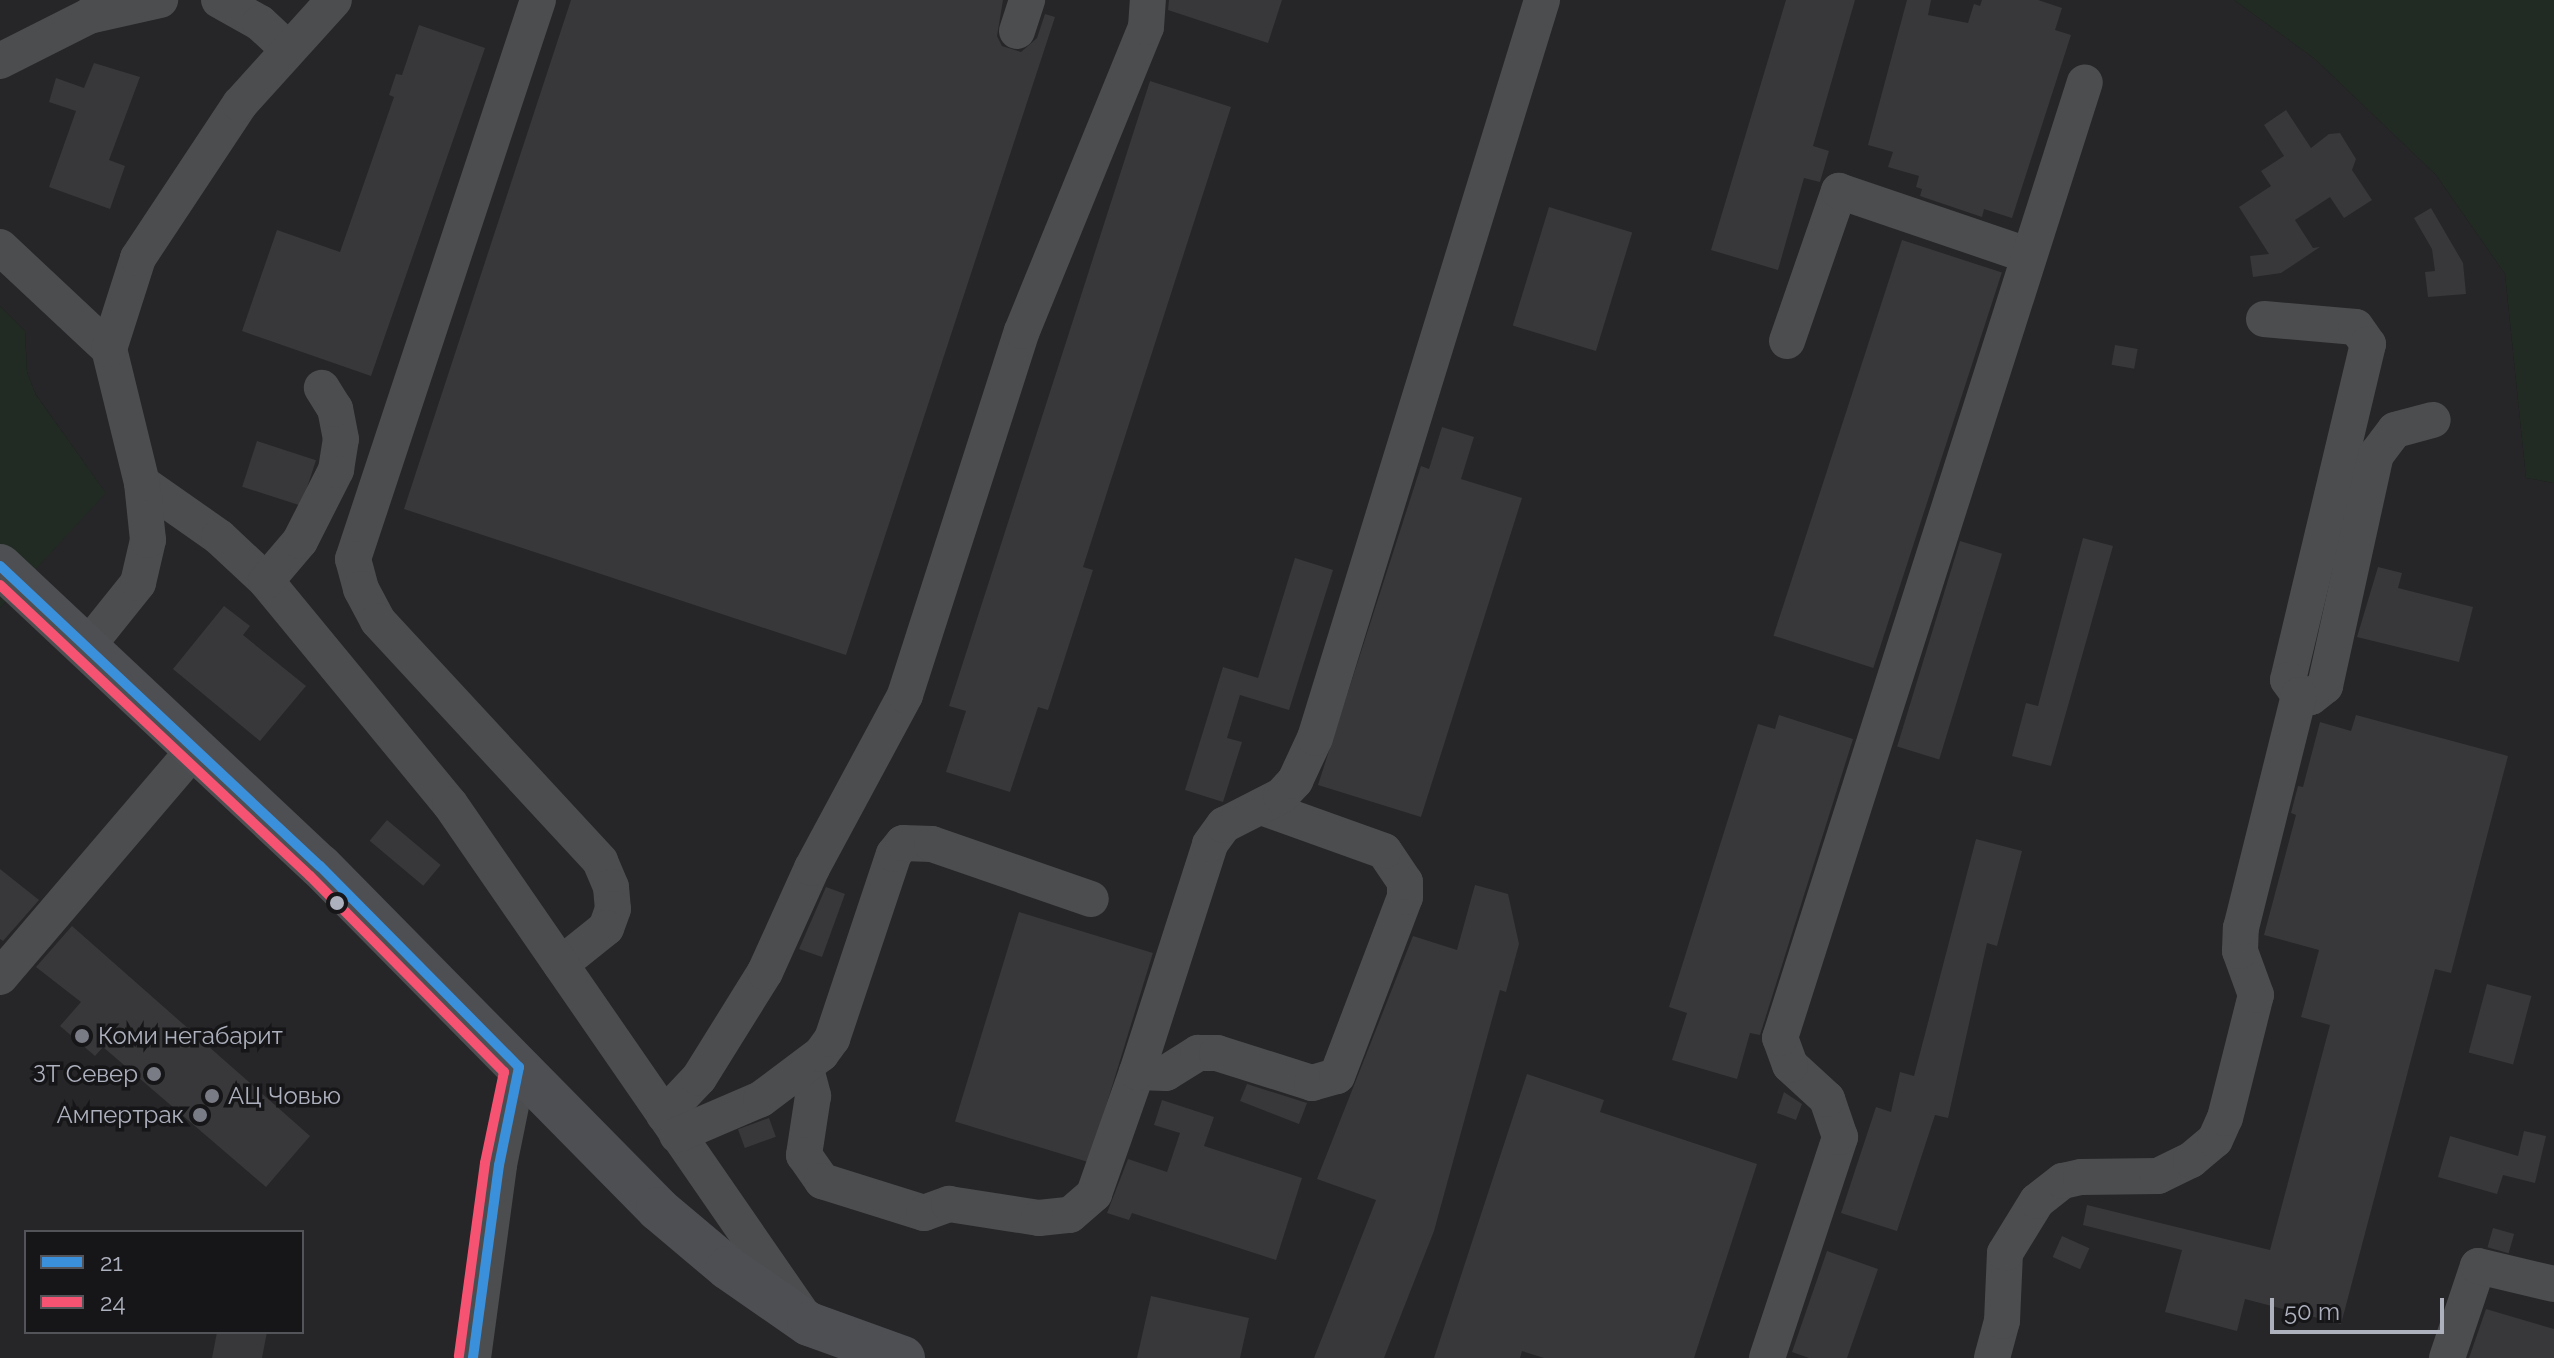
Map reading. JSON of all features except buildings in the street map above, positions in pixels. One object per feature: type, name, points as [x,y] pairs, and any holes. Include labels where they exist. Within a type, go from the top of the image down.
[{"type":"main road","points":[[0,566],[320,866],[658,1209],[728,1268],[827,1340],[903,1358]]},
{"type":"street","points":[[0,61],[89,16],[160,0]]},
{"type":"street","points":[[219,0],[260,23],[288,49]]},
{"type":"street","points":[[86,648],[138,583],[148,540],[142,483],[109,349],[138,258],[197,164],[288,49],[334,0]]},
{"type":"street","points":[[538,0],[353,559],[361,589],[378,621],[600,861],[611,887],[613,909],[606,928],[561,964]]},
{"type":"street","points":[[671,1125],[765,972],[812,868],[905,695],[1022,331],[1146,27],[1148,0]]},
{"type":"street","points":[[806,1069],[813,1096],[804,1155],[822,1181],[924,1213],[949,1204],[1039,1218],[1070,1215],[1094,1194],[1137,1072],[1210,844],[1224,825],[1261,807],[1295,781],[1315,738],[1542,0]]},
{"type":"street","points":[[1767,1358],[1840,1137],[1827,1099],[1790,1065],[1780,1038],[2027,255],[2085,82]]},
{"type":"street","points":[[1787,341],[1839,191],[2027,255]]},
{"type":"street","points":[[0,247],[109,349]]},
{"type":"street","points":[[2264,319],[2356,327],[2368,344],[2288,680],[2299,695],[2311,697],[2325,686],[2376,455],[2395,430],[2433,420]]},
{"type":"street","points":[[266,581],[300,541],[336,470],[341,439],[335,409],[322,388]]},
{"type":"street","points":[[142,483],[219,537],[266,581],[450,804],[671,1125],[827,1340]]},
{"type":"street","points":[[1992,1358],[2002,1321],[2005,1253],[2037,1201],[2063,1181],[2081,1177],[2158,1176],[2191,1160],[2215,1140],[2225,1118],[2256,995],[2240,951],[2241,928],[2299,695]]},
{"type":"street","points":[[0,977],[194,750]]},
{"type":"street","points":[[1137,1072],[1166,1073],[1198,1053],[1217,1053],[1312,1083],[1337,1076],[1345,1061],[1405,897],[1405,882],[1384,851],[1261,807]]},
{"type":"street","points":[[671,1125],[761,1099],[806,1069],[832,1039],[894,854],[903,843],[932,844],[1091,899]]},
{"type":"street","points":[[473,1358],[499,1165],[519,1067]]},
{"type":"street","points":[[2447,1358],[2478,1266],[2554,1284]]},
{"type":"shaded area","points":[[0,0],[2234,0],[2315,59],[2436,175],[2505,274],[2526,478],[2554,483],[2554,1358],[0,1358],[0,608],[105,492],[36,395],[27,372],[25,331],[0,306]]},
{"type":"shaded area","points":[[2234,0],[2554,0],[2554,483],[2526,478],[2505,274],[2436,175],[2315,59]]},
{"type":"shaded area","points":[[0,306],[25,331],[27,372],[36,395],[106,493],[0,608]]},
{"type":"transit line","name":"21","points":[[0,566],[320,866],[519,1067],[499,1165],[473,1358]]},
{"type":"transit line","name":"24","points":[[0,585],[310,876],[504,1072],[485,1163],[459,1356]]},
{"type":"place","name":"Коми негабарит","points":[[82,1036]]},
{"type":"place","name":"ЗТ Север","points":[[154,1074]]},
{"type":"place","name":"АЦ Човью","points":[[212,1096]]},
{"type":"place","name":"Ампертрак","points":[[200,1115]]}]
